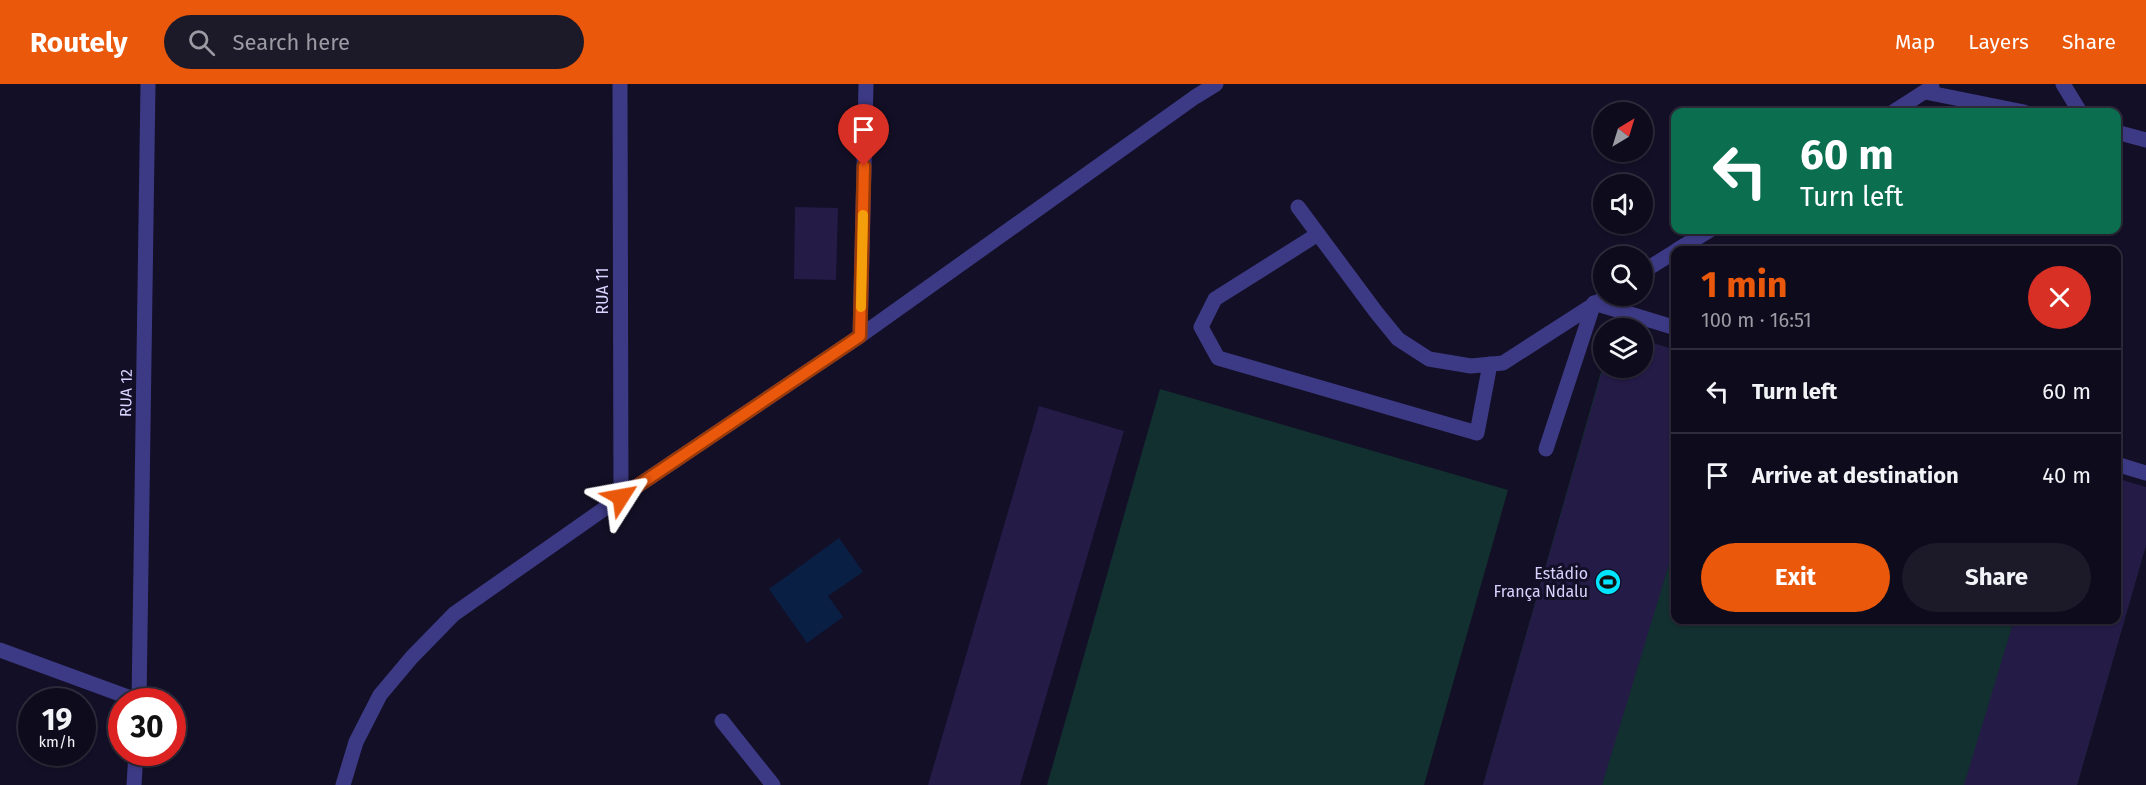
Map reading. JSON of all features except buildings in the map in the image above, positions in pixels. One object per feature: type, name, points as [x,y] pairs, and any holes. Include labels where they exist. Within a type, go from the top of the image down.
[{"type":"street","name":"RUA 12","points":[[139,688],[148,84]]},
{"type":"street","name":"RUA 11","points":[[620,84],[621,497]]},
{"type":"street","points":[[860,336],[866,84]]},
{"type":"street","points":[[343,785],[356,742],[380,695],[411,657],[454,614],[621,497],[860,336],[1192,90],[1216,84]]},
{"type":"street","points":[[2063,84],[2078,108]]},
{"type":"street","points":[[1899,108],[1931,88],[2008,108]]},
{"type":"street","points":[[2121,133],[2146,140]]},
{"type":"street","points":[[1298,207],[1398,339],[1430,359],[1471,366],[1503,363],[1593,304]]},
{"type":"street","points":[[1318,234],[1215,299],[1201,327],[1218,358],[1478,433],[1490,364]]},
{"type":"street","points":[[1684,246],[1704,234]]},
{"type":"street","points":[[1653,266],[1671,254]]},
{"type":"street","points":[[1546,448],[1597,306]]},
{"type":"street","points":[[1618,306],[1671,326]]},
{"type":"street","points":[[2121,466],[2146,473]]},
{"type":"street","points":[[0,650],[108,690]]},
{"type":"street","points":[[722,721],[773,785]]},
{"type":"street","points":[[134,785],[135,766]]},
{"type":"green space","name":"Estádio França Ndalu","points":[[1653,343],[1671,349],[1671,624],[2121,624],[2121,608],[2146,545],[2077,785],[1483,785],[1599,378],[1653,378]]},
{"type":"green space","points":[[1160,389],[1508,490],[1424,785],[1047,785]]},
{"type":"water","points":[[839,538],[863,572],[828,596],[843,617],[807,643],[769,589]]},
{"type":"slow traffic","points":[[861,307],[863,215]]},
{"type":"place","name":"Estádio França Ndalu","points":[[1608,582]]},
{"type":"route","points":[[621,497],[860,336],[864,166]]}]
